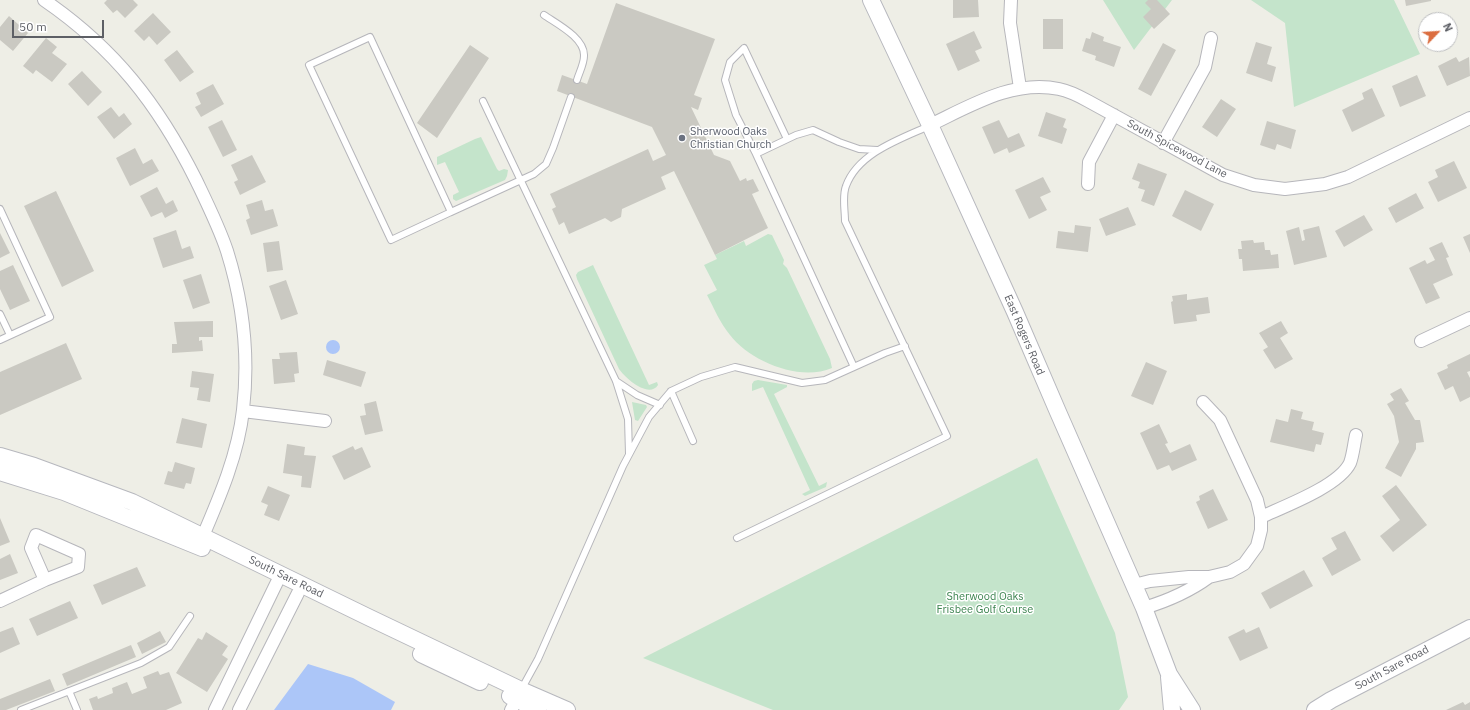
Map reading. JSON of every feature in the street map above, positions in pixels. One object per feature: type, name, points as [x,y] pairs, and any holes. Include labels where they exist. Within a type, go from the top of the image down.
[{"type":"main road","name":"East Rogers Road","points":[[871,0],[1015,312],[1144,608],[1169,674],[1192,710]]},
{"type":"main road","name":"South Sare Road","points":[[0,456],[34,466],[132,502],[298,593],[368,626],[447,667],[538,710]]},
{"type":"main road","name":"South Sare Road","points":[[0,472],[64,492],[201,541],[516,700],[567,710]]},
{"type":"main road","name":"South Sare Road","points":[[1315,710],[1470,628]]},
{"type":"main road","name":"East Rogers Road","points":[[1169,674],[1172,710]]},
{"type":"street","points":[[44,0],[96,40],[136,83],[167,127],[204,196],[226,250],[239,299],[244,339],[243,410],[232,459],[221,492],[201,541]]},
{"type":"street","points":[[1011,0],[1010,22],[1020,88]]},
{"type":"street","points":[[1163,143],[1205,67],[1211,38]]},
{"type":"street","name":"South Spicewood Lane","points":[[930,125],[989,98],[1020,88],[1046,87],[1064,90],[1088,101],[1223,175],[1254,185],[1299,188],[1325,184],[1348,177],[1470,118]]},
{"type":"street","points":[[1088,184],[1089,162],[1114,115]]},
{"type":"street","points":[[1421,341],[1470,318]]},
{"type":"street","points":[[1134,585],[1150,581],[1189,577],[1209,577],[1230,572],[1244,564],[1257,546],[1260,538],[1261,517],[1257,500],[1220,420],[1203,402]]},
{"type":"street","points":[[243,410],[325,421]]},
{"type":"street","points":[[1261,517],[1329,485],[1339,477],[1350,462],[1356,436]]},
{"type":"street","points":[[1144,608],[1158,604],[1195,587],[1209,577]]},
{"type":"street","points":[[0,601],[45,580]]},
{"type":"street","points":[[216,710],[277,582]]},
{"type":"street","points":[[239,710],[298,593]]},
{"type":"lane","points":[[544,15],[571,34],[582,45],[585,57],[577,80]]},
{"type":"lane","points":[[451,212],[370,37],[309,65],[391,240],[534,174],[546,164],[571,97]]},
{"type":"lane","points":[[787,140],[744,48],[730,62],[725,80],[736,115],[756,154],[854,367]]},
{"type":"lane","points":[[483,101],[616,382],[628,419],[629,456]]},
{"type":"lane","points":[[737,538],[947,436],[845,220],[844,206],[846,187],[854,173],[863,162],[877,150],[930,125]]},
{"type":"lane","points":[[756,154],[813,130],[859,149],[877,150]]},
{"type":"lane","points":[[0,209],[50,317],[0,340]]},
{"type":"lane","points":[[0,314],[10,335]]},
{"type":"lane","points":[[516,700],[538,659],[629,456],[649,417],[671,391],[701,377],[735,367],[802,383],[825,380],[885,353],[905,346]]},
{"type":"lane","points":[[616,382],[637,395],[660,404]]},
{"type":"lane","points":[[671,391],[693,441]]},
{"type":"lane","points":[[21,710],[141,663],[169,647],[190,616]]},
{"type":"lane","points":[[69,691],[76,710]]},
{"type":"green space","points":[[1103,0],[1172,0],[1134,50]]},
{"type":"green space","points":[[1251,0],[1394,0],[1420,54],[1294,107],[1285,23]]},
{"type":"green space","points":[[481,137],[497,169],[499,171],[504,169],[508,170],[507,176],[505,180],[456,201],[453,199],[453,195],[459,192],[445,162],[437,165],[437,157]]},
{"type":"green space","points":[[768,234],[772,235],[784,260],[783,264],[787,268],[830,359],[832,368],[819,372],[790,371],[762,361],[750,353],[730,335],[707,295],[717,290],[704,265],[717,259],[715,255],[744,241],[746,246]]},
{"type":"green space","points":[[593,265],[649,385],[657,382],[658,385],[654,389],[649,390],[637,386],[619,369],[576,275],[578,272]]},
{"type":"green space","points":[[758,380],[787,385],[787,387],[774,394],[819,486],[827,482],[826,487],[805,496],[802,494],[810,490],[763,387],[752,391],[752,384],[754,381]]},
{"type":"green space","points":[[632,402],[646,405],[647,407],[638,421],[635,420]]},
{"type":"green space","name":"Sherwood Oaks Frisbee Golf Course","points":[[1037,458],[1115,633],[1128,697],[1119,710],[773,710],[643,658]]},
{"type":"water","points":[[333,340],[338,342],[340,347],[338,352],[333,354],[328,352],[326,347],[328,342]]},
{"type":"water","points":[[308,664],[353,678],[395,702],[391,710],[274,710]]},
{"type":"building","points":[[107,0],[133,0],[138,5],[125,18],[117,10],[113,13],[104,3]]},
{"type":"building","points":[[953,0],[978,0],[979,17],[953,18]]},
{"type":"building","points":[[1148,0],[1157,0],[1170,14],[1154,29],[1143,17],[1151,9],[1145,3]]},
{"type":"building","points":[[1405,0],[1431,0],[1431,1],[1406,6]]},
{"type":"building","name":"Sherwood Oaks Christian Church","points":[[616,3],[715,39],[694,95],[702,98],[698,110],[691,107],[714,155],[730,161],[740,181],[746,178],[747,181],[753,179],[759,191],[752,194],[768,228],[715,255],[674,171],[661,177],[666,189],[622,209],[621,217],[611,222],[605,218],[569,234],[564,222],[559,225],[552,209],[556,207],[550,194],[648,149],[653,161],[666,155],[652,127],[557,91],[562,75],[587,84]]},
{"type":"building","points":[[153,13],[171,32],[157,45],[149,36],[144,41],[134,31]]},
{"type":"building","points":[[9,16],[28,33],[13,51],[0,40],[0,27]]},
{"type":"building","points":[[1043,19],[1063,19],[1063,49],[1043,49]]},
{"type":"building","points":[[974,31],[982,48],[975,51],[980,61],[958,71],[946,44]]},
{"type":"building","points":[[1092,32],[1104,37],[1103,41],[1121,47],[1114,67],[1095,60],[1096,56],[1082,51],[1086,38],[1090,39]]},
{"type":"building","points":[[46,38],[57,47],[52,53],[67,64],[52,82],[36,70],[33,74],[23,66]]},
{"type":"building","points":[[1256,42],[1272,47],[1267,64],[1276,67],[1272,82],[1246,73]]},
{"type":"building","points":[[1163,43],[1176,50],[1151,96],[1138,89]]},
{"type":"building","points":[[470,45],[489,58],[437,138],[417,123]]},
{"type":"building","points":[[177,50],[194,72],[180,82],[164,60]]},
{"type":"building","points":[[1456,57],[1459,62],[1469,57],[1470,76],[1447,86],[1438,66]]},
{"type":"building","points":[[82,71],[102,92],[88,106],[68,84]]},
{"type":"building","points":[[1417,75],[1426,96],[1400,107],[1392,86]]},
{"type":"building","points":[[213,84],[224,104],[201,117],[195,107],[201,104],[196,93]]},
{"type":"building","points":[[1372,88],[1385,116],[1352,132],[1342,110],[1364,99],[1362,93]]},
{"type":"building","points":[[1221,99],[1236,109],[1217,137],[1202,127]]},
{"type":"building","points":[[111,107],[119,117],[124,113],[132,124],[114,139],[97,117]]},
{"type":"building","points":[[1046,112],[1066,119],[1063,127],[1067,129],[1062,144],[1038,136]]},
{"type":"building","points":[[222,120],[237,150],[223,157],[208,127]]},
{"type":"building","points":[[999,120],[1008,138],[1019,133],[1025,146],[1009,153],[1007,148],[994,154],[982,127]]},
{"type":"building","points":[[1267,121],[1296,130],[1291,149],[1277,144],[1275,150],[1260,145]]},
{"type":"building","points":[[135,148],[143,164],[152,159],[159,171],[130,186],[116,158]]},
{"type":"building","points":[[252,155],[266,182],[240,195],[234,182],[238,180],[231,165]]},
{"type":"building","points":[[1454,161],[1467,188],[1438,202],[1428,182],[1438,177],[1435,170]]},
{"type":"building","points":[[1138,163],[1167,174],[1154,206],[1141,201],[1145,190],[1138,188],[1140,182],[1132,179]]},
{"type":"building","points":[[1043,177],[1051,192],[1040,197],[1047,210],[1029,219],[1015,190]]},
{"type":"building","points":[[157,187],[166,204],[173,200],[178,211],[165,218],[162,212],[151,217],[140,196]]},
{"type":"building","points":[[1185,190],[1214,204],[1201,231],[1172,216]]},
{"type":"building","points":[[56,191],[94,271],[62,287],[24,206]]},
{"type":"building","points":[[1416,193],[1424,208],[1396,223],[1388,208]]},
{"type":"building","points":[[262,200],[265,211],[273,209],[278,226],[251,235],[246,220],[250,218],[246,205]]},
{"type":"building","points":[[1128,207],[1136,225],[1106,236],[1099,219]]},
{"type":"building","points":[[1364,215],[1373,230],[1344,247],[1335,231]]},
{"type":"building","points":[[1075,225],[1091,227],[1088,252],[1056,248],[1058,231],[1074,233]]},
{"type":"building","points":[[1319,226],[1327,257],[1294,265],[1286,231],[1299,227],[1302,241],[1305,240],[1303,230]]},
{"type":"building","points":[[176,230],[182,249],[190,246],[194,258],[163,268],[153,238]]},
{"type":"building","points":[[0,233],[10,253],[0,258]]},
{"type":"building","points":[[1470,234],[1470,253],[1463,237]]},
{"type":"building","points":[[1253,240],[1254,243],[1264,242],[1265,250],[1270,250],[1271,255],[1278,254],[1279,268],[1243,271],[1242,259],[1239,259],[1238,249],[1242,249],[1241,241]]},
{"type":"building","points":[[279,241],[283,270],[267,272],[263,243]]},
{"type":"building","points":[[1442,242],[1449,257],[1446,258],[1453,275],[1433,284],[1440,298],[1426,304],[1409,268],[1425,260],[1427,264],[1435,260],[1429,248]]},
{"type":"building","points":[[13,265],[30,301],[10,310],[0,289],[0,271]]},
{"type":"building","points":[[201,274],[210,303],[193,309],[183,280]]},
{"type":"building","points":[[286,280],[298,314],[281,320],[269,286]]},
{"type":"building","points":[[1187,294],[1187,300],[1208,297],[1210,313],[1196,315],[1197,321],[1174,324],[1171,302],[1173,301],[1172,296]]},
{"type":"building","points":[[213,321],[213,337],[199,337],[199,341],[202,340],[203,351],[172,353],[172,344],[177,344],[174,322]]},
{"type":"building","points":[[1281,321],[1288,333],[1280,338],[1293,359],[1275,369],[1263,350],[1268,347],[1259,333]]},
{"type":"building","points":[[66,343],[82,379],[0,415],[0,372]]},
{"type":"building","points":[[297,352],[299,373],[294,374],[295,382],[274,384],[272,359],[280,359],[279,353]]},
{"type":"building","points":[[1470,354],[1470,371],[1467,372],[1470,378],[1470,397],[1460,402],[1453,386],[1445,390],[1437,373],[1448,368],[1447,365]]},
{"type":"building","points":[[327,360],[366,372],[361,387],[323,375]]},
{"type":"building","points":[[1146,362],[1167,371],[1153,405],[1131,396]]},
{"type":"building","points":[[192,371],[214,374],[210,402],[197,400],[199,388],[190,387]]},
{"type":"building","points":[[1401,388],[1409,401],[1405,403],[1415,420],[1420,420],[1424,442],[1416,443],[1416,449],[1401,477],[1385,468],[1399,442],[1394,416],[1387,404],[1394,400],[1390,394]]},
{"type":"building","points":[[376,401],[383,431],[365,435],[360,416],[366,415],[364,404]]},
{"type":"building","points":[[1291,409],[1303,412],[1301,419],[1314,422],[1312,430],[1324,433],[1321,445],[1316,444],[1314,452],[1270,442],[1276,419],[1288,422]]},
{"type":"building","points":[[182,418],[207,424],[202,448],[176,443]]},
{"type":"building","points":[[1159,424],[1168,443],[1165,444],[1170,453],[1190,444],[1197,460],[1172,471],[1169,465],[1157,470],[1140,433]]},
{"type":"building","points":[[287,444],[305,447],[304,455],[316,456],[311,488],[301,487],[302,476],[283,473]]},
{"type":"building","points":[[353,446],[355,450],[362,447],[371,467],[344,480],[332,456]]},
{"type":"building","points":[[175,462],[195,468],[191,484],[186,483],[184,489],[164,484],[168,471],[172,472]]},
{"type":"building","points":[[1396,485],[1427,525],[1393,552],[1380,536],[1400,520],[1382,496]]},
{"type":"building","points":[[268,486],[290,495],[279,521],[264,515],[268,505],[261,502]]},
{"type":"building","points":[[1213,489],[1228,520],[1208,529],[1196,502],[1200,500],[1199,496]]},
{"type":"building","points":[[0,518],[10,542],[0,546]]},
{"type":"building","points":[[1345,531],[1361,560],[1332,576],[1322,558],[1337,549],[1331,538]]},
{"type":"building","points":[[10,554],[18,573],[0,580],[0,559]]},
{"type":"building","points":[[137,567],[146,586],[102,605],[93,585]]},
{"type":"building","points":[[1304,570],[1313,586],[1270,609],[1261,593]]},
{"type":"building","points":[[70,601],[78,618],[37,636],[29,619]]},
{"type":"building","points":[[13,627],[20,644],[0,653],[0,632]]},
{"type":"building","points":[[1259,627],[1268,648],[1240,661],[1228,637],[1244,629],[1246,633]]},
{"type":"building","points":[[160,631],[166,642],[142,654],[137,643]]},
{"type":"building","points":[[206,632],[228,646],[222,655],[228,659],[207,692],[176,673],[198,638],[202,640]]},
{"type":"building","points":[[131,645],[136,657],[67,686],[62,674]]},
{"type":"building","points":[[158,671],[160,675],[169,672],[182,703],[166,710],[93,710],[89,699],[97,696],[98,699],[113,693],[112,688],[127,682],[132,694],[147,688],[143,677]]},
{"type":"building","points":[[50,679],[55,691],[6,710],[0,710],[0,699]]},
{"type":"building","points":[[1463,702],[1465,705],[1470,702],[1470,710],[1446,710]]},
{"type":"place","name":"Sherwood Oaks Christian Church","points":[[682,138]]}]
